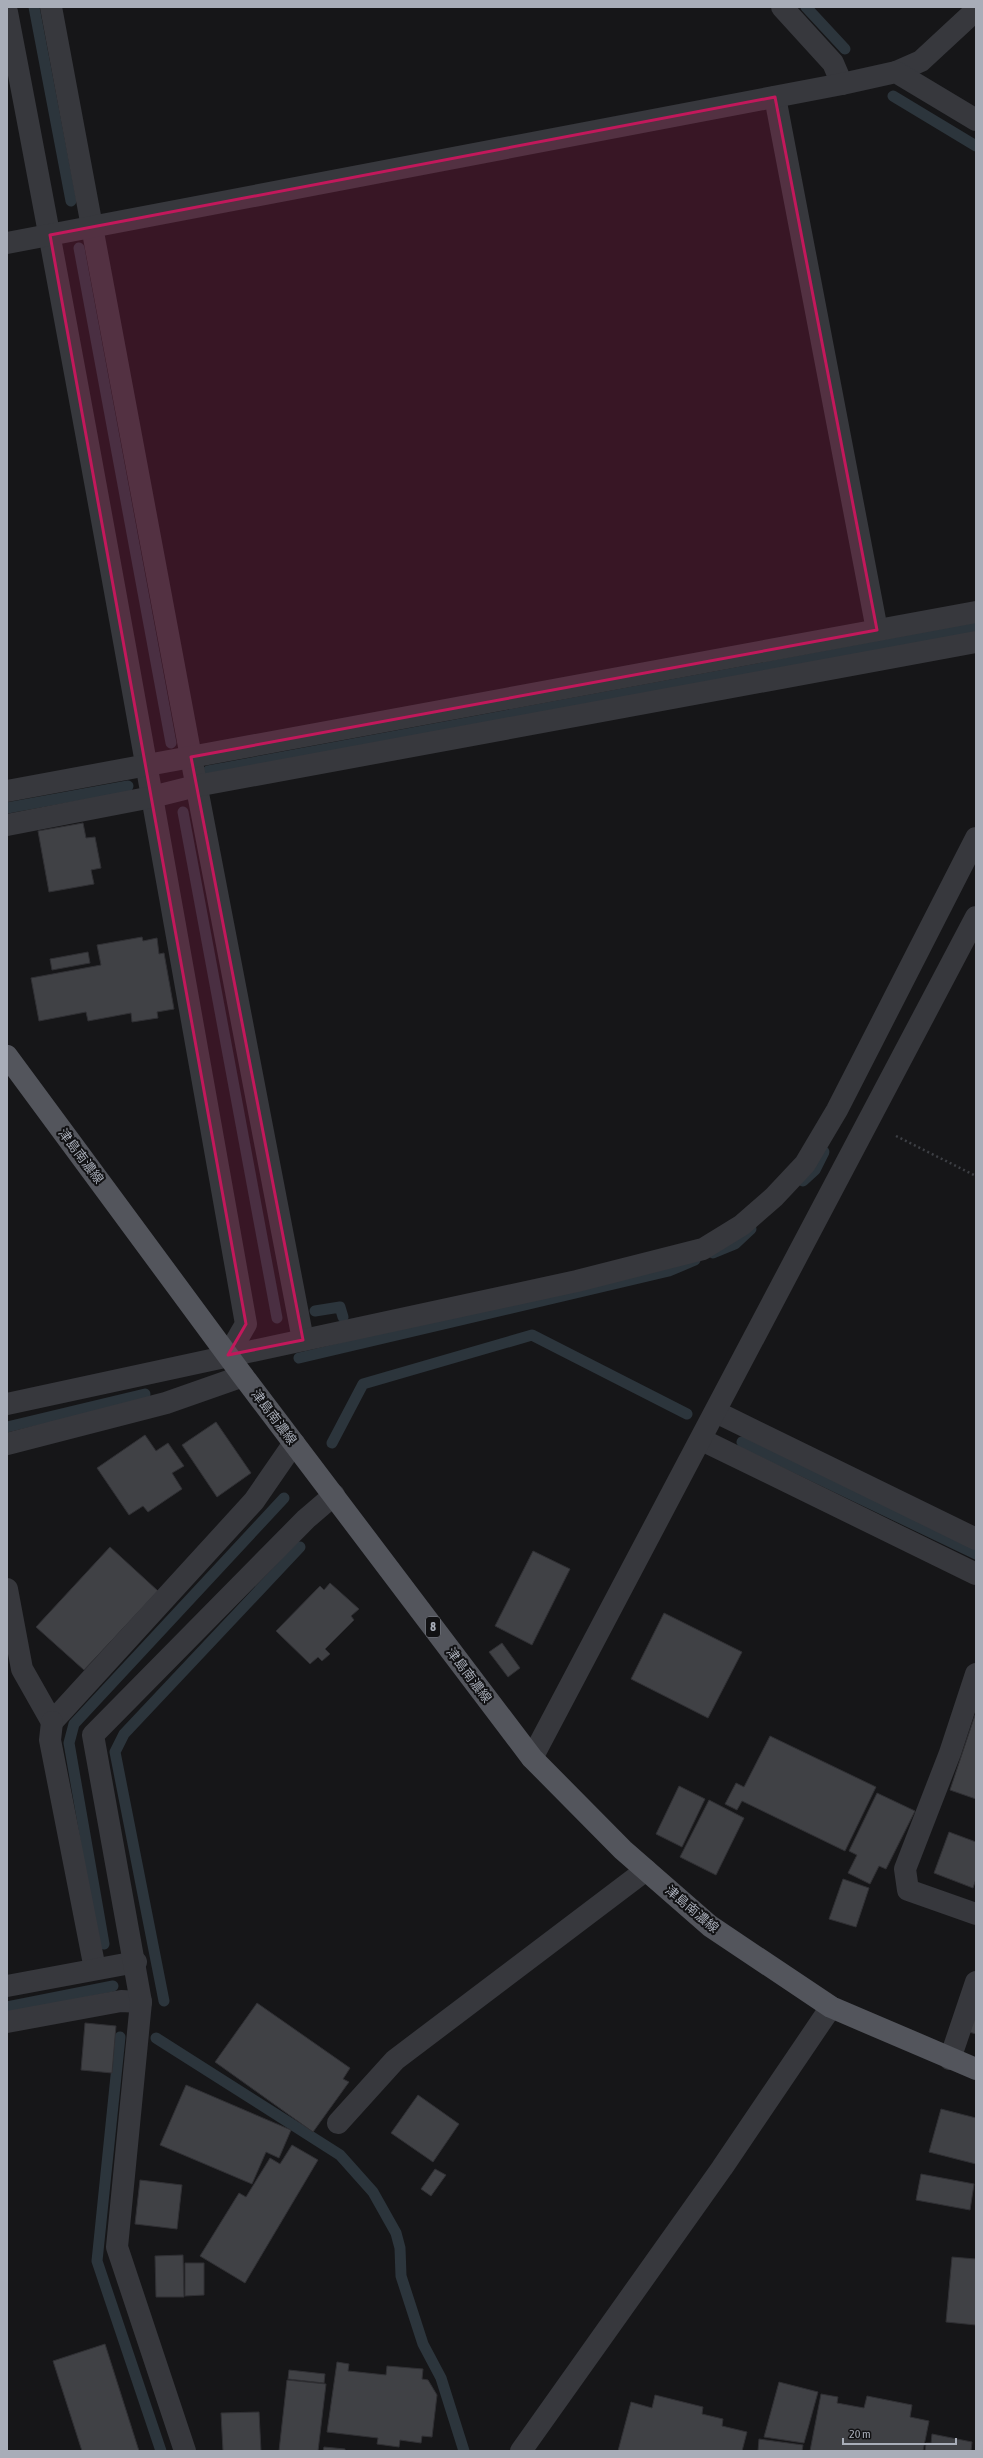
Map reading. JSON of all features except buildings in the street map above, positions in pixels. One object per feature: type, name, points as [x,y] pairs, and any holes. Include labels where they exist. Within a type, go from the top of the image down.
[{"type":"main road","name":"津島南濃線","points":[[7,1056],[243,1376],[532,1758],[622,1850],[710,1926],[831,2007],[976,2069]]},
{"type":"street","points":[[51,7],[196,786],[303,1340]]},
{"type":"street","points":[[782,7],[833,64],[842,84]]},
{"type":"street","points":[[7,243],[776,97],[896,72],[921,61],[976,10]]},
{"type":"street","points":[[7,12],[50,235],[246,1324],[228,1355]]},
{"type":"street","points":[[896,72],[976,120]]},
{"type":"street","points":[[776,97],[877,630]]},
{"type":"street","points":[[7,791],[976,612]]},
{"type":"street","points":[[7,825],[152,797],[196,786],[976,642]]},
{"type":"street","points":[[7,1404],[228,1355],[577,1281],[703,1249],[742,1225],[774,1197],[805,1164],[837,1110],[976,838]]},
{"type":"street","points":[[532,1758],[702,1440],[976,917]]},
{"type":"street","points":[[7,1444],[166,1404],[243,1376]]},
{"type":"street","points":[[716,1412],[976,1539]]},
{"type":"street","points":[[702,1440],[976,1574]]},
{"type":"street","points":[[95,1970],[50,1740],[52,1722],[254,1501],[294,1443]]},
{"type":"street","points":[[185,2451],[117,2247],[142,2002],[136,1962],[93,1735],[306,1519],[334,1495]]},
{"type":"street","points":[[7,1589],[22,1670],[52,1722]]},
{"type":"street","points":[[976,1674],[950,1754],[905,1869],[908,1890],[976,1914]]},
{"type":"street","points":[[338,2123],[395,2060],[646,1870]]},
{"type":"street","points":[[7,1986],[136,1962]]},
{"type":"street","points":[[950,2059],[976,1982]]},
{"type":"street","points":[[7,2022],[121,2001],[142,2002]]},
{"type":"street","points":[[521,2451],[722,2168],[831,2007]]},
{"type":"path","points":[[868,1122],[976,1176]]},
{"type":"highlighted area","points":[[775,97],[877,630],[191,757],[303,1340],[228,1355],[246,1324],[50,235]]},
{"type":"waterway","points":[[34,7],[71,201]]},
{"type":"waterway","points":[[806,7],[845,49]]},
{"type":"waterway","points":[[893,96],[976,146]]},
{"type":"waterway","points":[[79,248],[171,743]]},
{"type":"waterway","points":[[208,771],[976,628]]},
{"type":"waterway","points":[[7,808],[128,786]]},
{"type":"waterway","points":[[183,812],[277,1318]]},
{"type":"waterway","points":[[803,1181],[815,1170],[824,1152]]},
{"type":"waterway","points":[[713,1253],[735,1244],[751,1229]]},
{"type":"waterway","points":[[299,1358],[669,1271],[695,1260]]},
{"type":"waterway","points":[[315,1311],[340,1307],[343,1317]]},
{"type":"waterway","points":[[332,1443],[363,1384],[532,1335],[687,1414]]},
{"type":"waterway","points":[[7,1427],[145,1394]]},
{"type":"waterway","points":[[742,1442],[976,1554]]},
{"type":"waterway","points":[[104,1944],[69,1743],[74,1724],[284,1498]]},
{"type":"waterway","points":[[164,2001],[115,1752],[124,1734],[300,1547]]},
{"type":"waterway","points":[[7,2007],[113,1986]]},
{"type":"waterway","points":[[120,2037],[97,2261],[161,2451]]},
{"type":"waterway","points":[[156,2038],[340,2155],[373,2192],[396,2233],[400,2248],[401,2276],[423,2344],[441,2378],[464,2451]]}]
